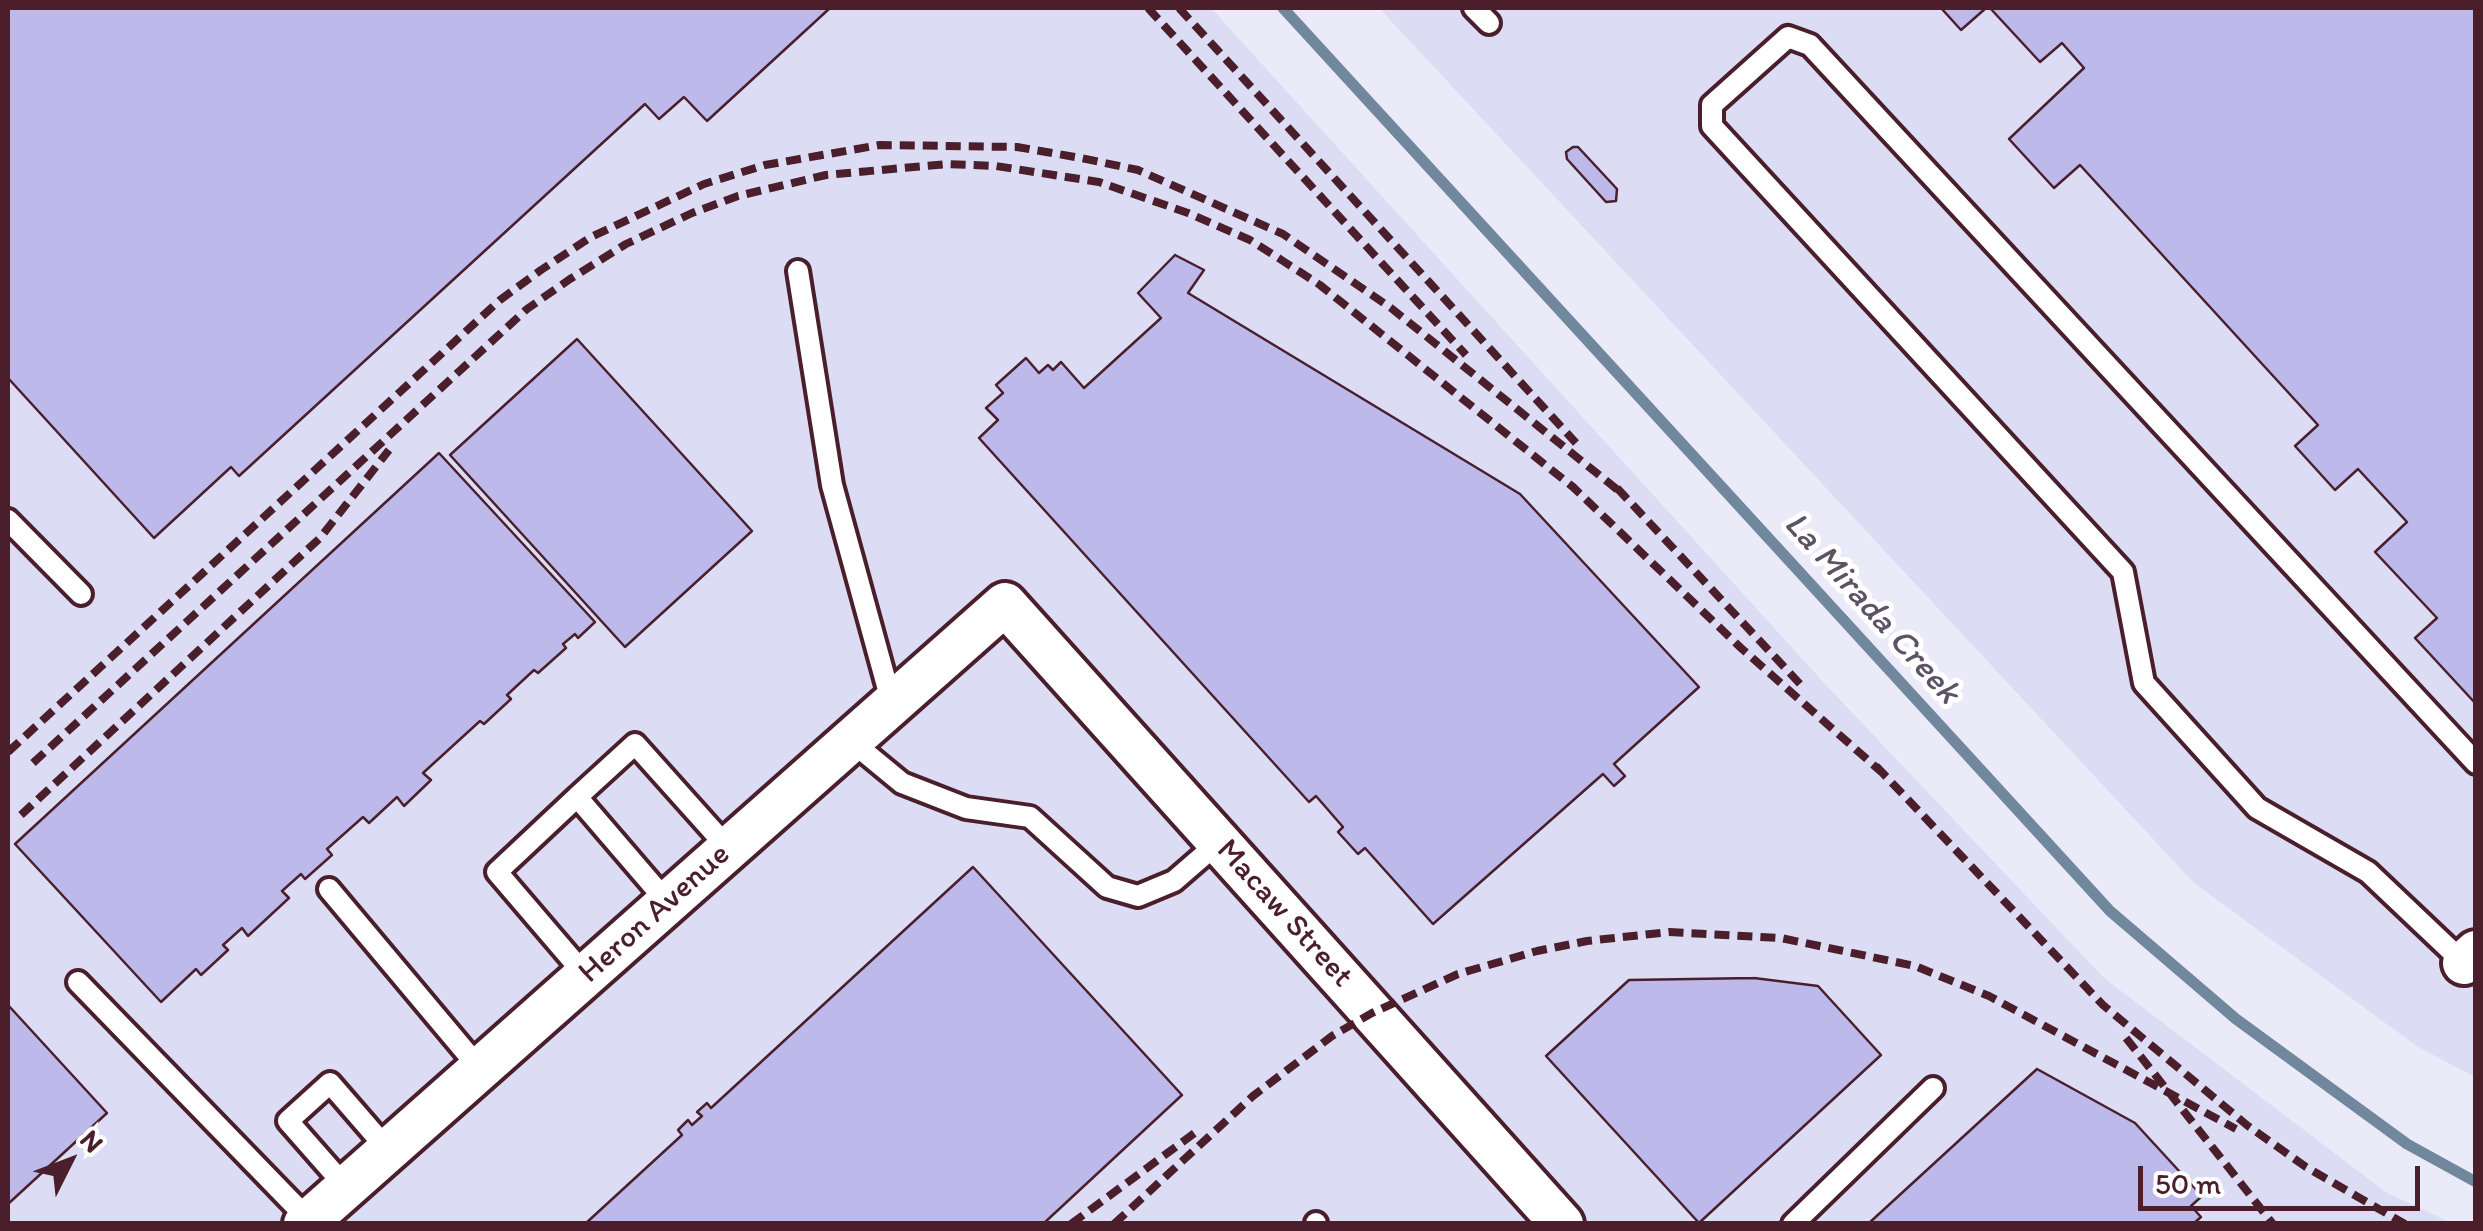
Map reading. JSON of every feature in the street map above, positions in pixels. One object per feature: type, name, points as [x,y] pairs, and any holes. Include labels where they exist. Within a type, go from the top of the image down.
[{"type":"street","name":"Heron Avenue","points":[[307,1222],[1005,604]]},
{"type":"street","name":"Macaw Street","points":[[1005,604],[1562,1224]]},
{"type":"lane","points":[[2470,957],[2368,872],[2257,808],[2144,683],[2123,572],[1712,126],[1712,105],[1788,36],[1810,45],[2476,764]]},
{"type":"lane","points":[[798,271],[832,484],[892,704]]},
{"type":"lane","points":[[8,520],[80,594]]},
{"type":"lane","points":[[851,741],[902,782],[966,808],[1030,817],[1107,888],[1138,896],[1174,880],[1219,842]]},
{"type":"lane","points":[[586,976],[497,872],[635,744],[729,849]]},
{"type":"lane","points":[[578,797],[668,903]]},
{"type":"lane","points":[[330,889],[480,1069]]},
{"type":"lane","points":[[78,982],[307,1222]]},
{"type":"lane","points":[[346,1187],[288,1121],[330,1083],[388,1150]]},
{"type":"lane","points":[[1793,1224],[1934,1088]]},
{"type":"shaded area","points":[[8,8],[1211,8],[1825,684],[2104,978],[2387,1193],[2452,1223],[8,1223]]},
{"type":"shaded area","points":[[1379,8],[2475,8],[2475,1077],[2418,1047],[2194,883]]},
{"type":"building","points":[[8,8],[830,8],[707,121],[684,97],[659,119],[645,104],[239,476],[231,467],[154,538],[8,378]]},
{"type":"building","points":[[1941,8],[1986,8],[1961,30]]},
{"type":"building","points":[[1990,8],[2476,8],[2476,704],[2415,638],[2437,618],[2375,552],[2407,522],[2358,469],[2335,490],[2295,446],[2318,425],[2080,165],[2054,188],[2009,139],[2084,68],[2062,43],[2040,62]]},
{"type":"building","points":[[1578,147],[1617,189],[1616,201],[1606,202],[1567,159],[1566,152]]},
{"type":"building","points":[[1175,255],[1204,270],[1188,293],[1520,494],[1699,687],[1614,764],[1625,776],[1614,786],[1603,774],[1433,924],[1365,848],[1358,854],[1338,832],[1343,827],[1316,796],[1309,802],[979,438],[998,420],[986,408],[1003,393],[996,385],[1026,358],[1039,373],[1048,365],[1053,370],[1061,362],[1084,388],[1161,318],[1138,293]]},
{"type":"building","points":[[577,339],[752,531],[625,647],[450,455]]},
{"type":"building","points":[[439,453],[595,622],[578,638],[575,634],[563,644],[566,648],[507,695],[511,699],[484,724],[480,721],[423,773],[431,780],[404,806],[397,797],[369,823],[363,817],[327,849],[332,855],[305,879],[301,874],[282,891],[289,898],[248,936],[242,928],[223,945],[228,950],[201,975],[196,969],[161,1002],[15,844]]},
{"type":"building","points":[[973,867],[1182,1095],[1043,1224],[585,1224],[682,1135],[678,1130],[688,1120],[692,1125],[702,1116],[697,1112],[707,1103],[711,1108]]},
{"type":"building","points":[[1754,978],[1818,986],[1881,1055],[1699,1223],[1546,1056],[1629,980]]},
{"type":"building","points":[[8,1005],[107,1113],[8,1204]]},
{"type":"building","points":[[2037,1069],[2135,1123],[2202,1196],[2191,1206],[2201,1217],[2193,1224],[1868,1224]]},
{"type":"waterway","name":"La Mirada Creek","points":[[1283,8],[2110,911],[2236,1019],[2407,1144],[2476,1182]]},
{"type":"railway","points":[[1148,8],[1466,355]]},
{"type":"railway","points":[[1179,8],[1576,443]]},
{"type":"railway","points":[[8,752],[500,300],[541,270],[591,237],[704,184],[765,165],[880,145],[1017,147],[1138,170],[1283,234],[1391,308],[1624,495]]},
{"type":"railway","points":[[33,763],[527,309],[570,279],[626,244],[738,196],[826,175],[947,164],[996,166],[1099,182],[1250,240],[1320,285],[1573,487],[1741,648],[1886,776]]},
{"type":"railway","points":[[21,815],[320,538],[389,450]]},
{"type":"railway","points":[[1617,488],[1801,685]]},
{"type":"railway","points":[[1876,766],[2103,1005],[2248,1126],[2306,1167],[2405,1224]]},
{"type":"railway","points":[[1114,1224],[1253,1096],[1332,1036],[1372,1013],[1458,974],[1537,951],[1669,932],[1781,938],[1915,966],[1989,996],[2236,1129]]},
{"type":"railway","points":[[2126,1038],[2273,1224]]},
{"type":"railway","points":[[1071,1224],[1196,1132]]}]
